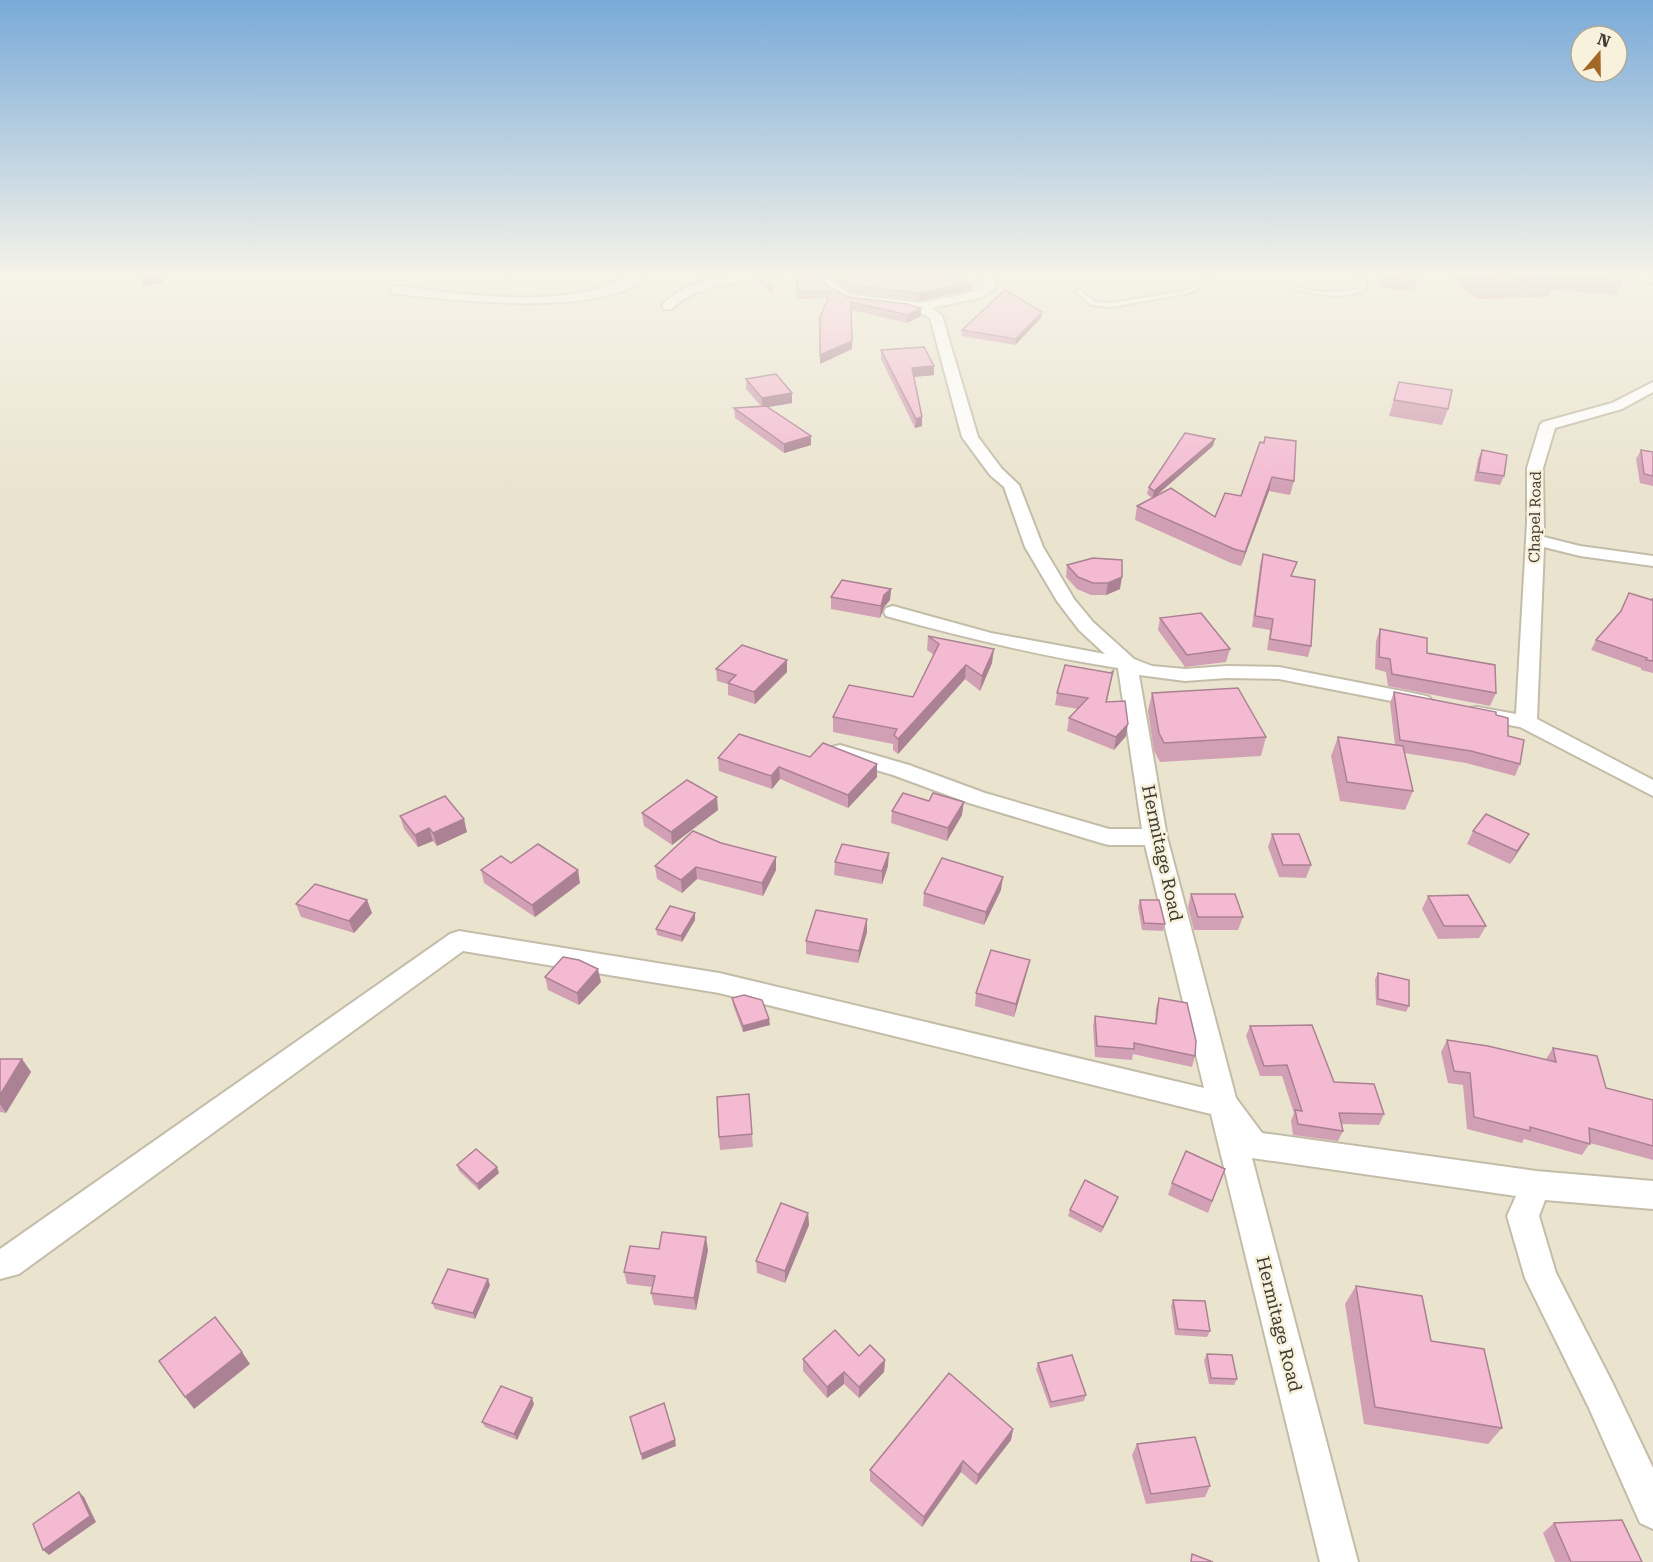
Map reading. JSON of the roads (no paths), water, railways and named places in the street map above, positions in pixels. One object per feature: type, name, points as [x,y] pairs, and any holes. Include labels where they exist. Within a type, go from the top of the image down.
[{"type":"street","points":[[944,345],[970,437],[996,472],[1011,484],[1034,547],[1066,601],[1086,626],[1127,663]]},
{"type":"street","name":"Chapel Road","points":[[1526,723],[1535,540],[1534,468],[1548,425],[1617,406],[1653,386]]},
{"type":"street","points":[[1535,540],[1580,551],[1653,561]]},
{"type":"street","points":[[893,612],[989,638],[1066,654],[1127,663],[1149,672],[1279,674],[1436,704]]},
{"type":"street","name":"Hermitage Road","points":[[1127,663],[1155,837],[1339,1562]]},
{"type":"street","points":[[1459,709],[1526,723],[1653,789]]},
{"type":"street","points":[[834,751],[901,770],[977,798],[1109,837],[1155,837]]},
{"type":"street","points":[[0,1264],[17,1256],[459,941],[720,983],[1224,1105],[1253,1145],[1536,1185],[1653,1195]]},
{"type":"street","points":[[1536,1185],[1522,1216],[1541,1278],[1602,1396],[1653,1510]]}]
